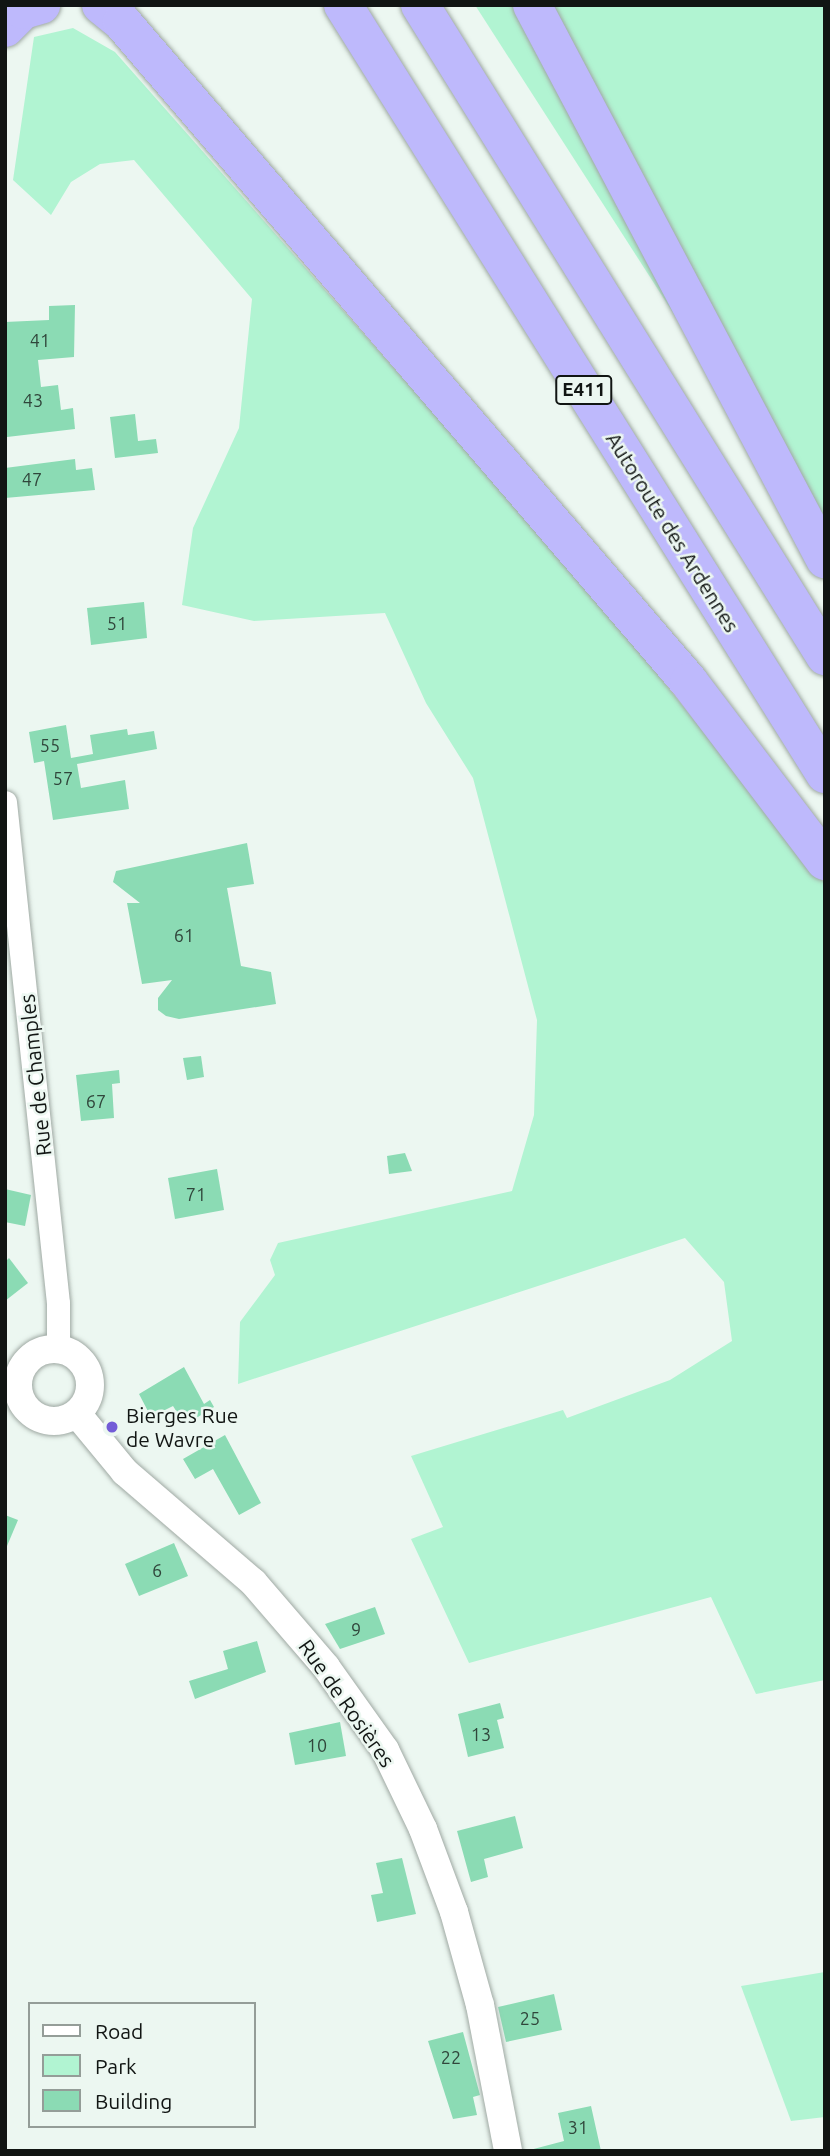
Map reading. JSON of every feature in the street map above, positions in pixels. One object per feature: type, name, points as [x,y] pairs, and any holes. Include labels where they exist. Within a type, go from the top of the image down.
[{"type":"highway","points":[[5,28],[23,10],[41,5]]},
{"type":"highway","points":[[101,5],[122,22],[689,682],[825,861]]},
{"type":"highway","name":"Autoroute des Ardennes","points":[[343,5],[825,774]]},
{"type":"highway","name":"E411","points":[[420,5],[825,656]]},
{"type":"highway","points":[[532,5],[825,559]]},
{"type":"street","name":"Rue de Champles","points":[[5,802],[58,1303],[58,1349]]},
{"type":"street","points":[[45,1348],[58,1349],[83,1365],[88,1378],[85,1406],[78,1415],[57,1422],[37,1417],[20,1397],[11,1378],[32,1355],[45,1348]]},
{"type":"street","name":"Rue de Rosières","points":[[78,1415],[125,1472],[253,1582],[326,1667],[385,1750],[423,1829],[454,1912],[480,2005],[508,2151]]},
{"type":"green space","points":[[475,5],[825,5],[825,549]]},
{"type":"green space","points":[[73,28],[115,52],[594,595],[825,884],[825,1680],[756,1694],[711,1597],[469,1663],[411,1539],[443,1527],[411,1456],[563,1410],[567,1418],[670,1380],[732,1341],[724,1282],[685,1238],[238,1384],[240,1322],[275,1275],[270,1260],[278,1243],[512,1191],[534,1115],[537,1020],[473,778],[426,703],[385,613],[254,621],[182,605],[193,528],[239,428],[252,299],[134,160],[100,164],[71,182],[51,215],[13,180],[34,37]]},
{"type":"green space","points":[[825,1972],[825,2117],[791,2121],[741,1986]]},
{"type":"building","points":[[75,305],[74,357],[38,360],[41,387],[58,385],[61,410],[73,408],[75,429],[7,437],[5,322],[49,320],[49,306]]},
{"type":"building","points":[[135,414],[138,441],[156,439],[158,453],[115,458],[110,417]]},
{"type":"building","points":[[75,459],[76,470],[92,468],[95,490],[5,498],[5,468]]},
{"type":"building","points":[[144,602],[147,638],[91,645],[87,608]]},
{"type":"building","points":[[66,725],[71,758],[93,754],[90,735],[127,729],[128,735],[154,731],[157,749],[77,764],[81,788],[125,780],[129,809],[53,820],[44,761],[34,763],[29,732]]},
{"type":"building","points":[[247,843],[254,884],[227,888],[241,966],[271,972],[276,1004],[179,1019],[166,1016],[158,1010],[158,998],[172,980],[142,984],[127,903],[140,903],[113,882],[116,871]]},
{"type":"building","points":[[201,1056],[204,1077],[187,1080],[183,1058]]},
{"type":"building","points":[[119,1070],[120,1083],[112,1084],[114,1118],[81,1121],[76,1075]]},
{"type":"building","points":[[405,1153],[412,1171],[389,1174],[387,1156]]},
{"type":"building","points":[[217,1169],[224,1210],[175,1219],[168,1178]]},
{"type":"building","points":[[5,1189],[31,1195],[25,1226],[5,1222]]},
{"type":"building","points":[[9,1258],[28,1283],[5,1301],[5,1262]]},
{"type":"building","points":[[184,1367],[204,1404],[210,1400],[214,1407],[185,1425],[173,1406],[151,1417],[139,1394]]},
{"type":"building","points":[[225,1435],[261,1503],[239,1515],[213,1469],[195,1479],[183,1459]]},
{"type":"building","points":[[5,1515],[18,1520],[7,1546],[5,1545]]},
{"type":"building","points":[[174,1543],[188,1576],[139,1596],[125,1564]]},
{"type":"building","points":[[375,1607],[385,1634],[340,1649],[325,1624]]},
{"type":"building","points":[[257,1641],[266,1672],[195,1699],[189,1681],[228,1669],[223,1651]]},
{"type":"building","points":[[500,1703],[504,1718],[497,1720],[504,1748],[468,1757],[458,1714]]},
{"type":"building","points":[[340,1722],[346,1756],[295,1765],[289,1733]]},
{"type":"building","points":[[515,1816],[523,1848],[484,1859],[488,1877],[471,1882],[457,1831]]},
{"type":"building","points":[[402,1858],[416,1914],[377,1922],[371,1895],[383,1893],[376,1863]]},
{"type":"building","points":[[554,1994],[562,2030],[506,2042],[498,2007]]},
{"type":"building","points":[[463,2032],[480,2095],[473,2097],[477,2115],[453,2119],[428,2041]]},
{"type":"building","points":[[591,2106],[601,2151],[526,2151],[564,2141],[558,2113]]},
{"type":"place","name":"Bierges Rue de Wavre","points":[[112,1427]]}]
